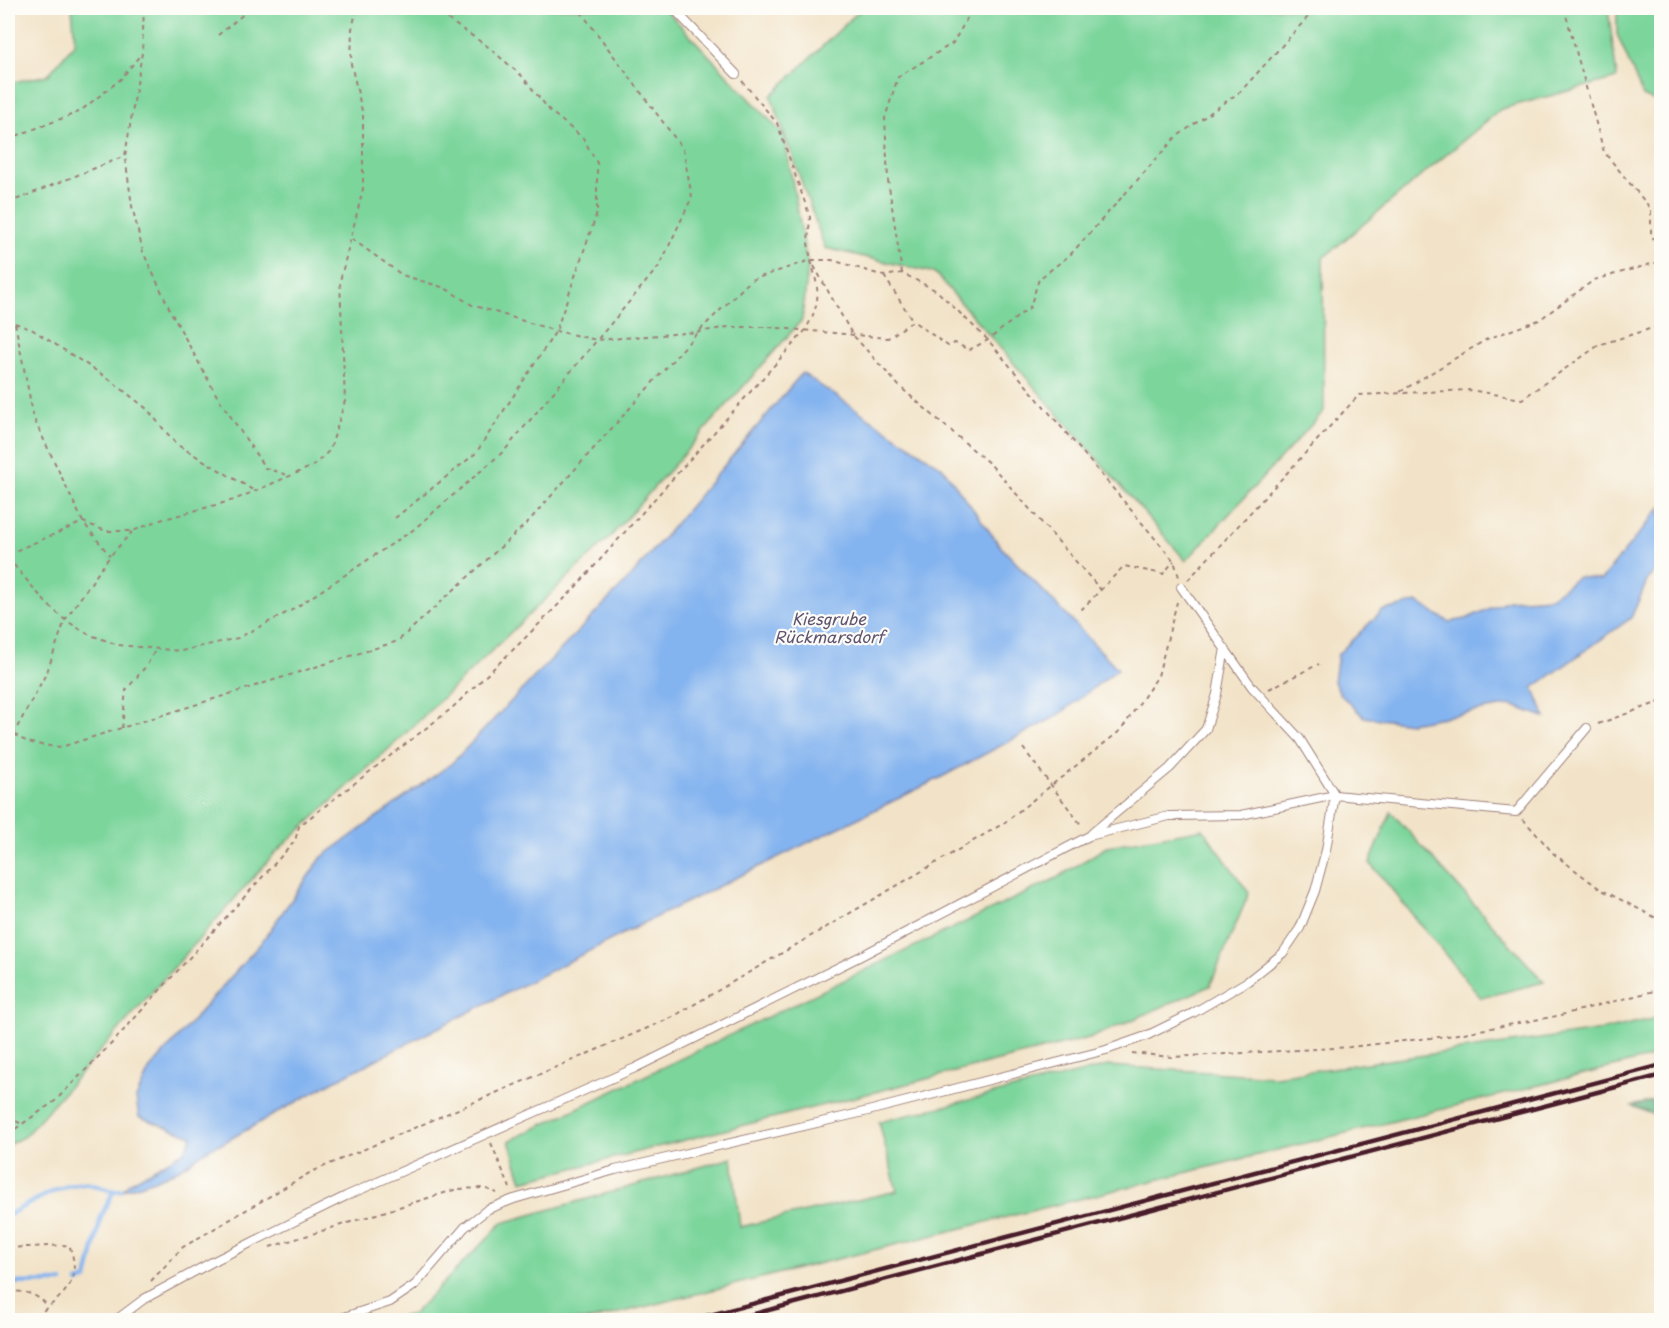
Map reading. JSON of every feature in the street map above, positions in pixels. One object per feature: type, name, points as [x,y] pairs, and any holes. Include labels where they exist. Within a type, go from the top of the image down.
[{"type":"lane","points":[[673,8],[736,74]]},
{"type":"lane","points":[[335,1320],[390,1302],[415,1285],[465,1227],[488,1209],[514,1199],[615,1170],[864,1112],[1095,1053],[1146,1036],[1248,981],[1283,953],[1300,927],[1315,891],[1326,850],[1335,795],[1300,740],[1259,694],[1181,587]]},
{"type":"lane","points":[[116,1320],[144,1299],[235,1251],[346,1196],[635,1068],[859,957],[1089,836],[1170,768],[1206,729],[1217,694],[1225,648]]},
{"type":"lane","points":[[1089,836],[1169,816],[1241,815],[1335,795],[1516,812],[1587,728]]},
{"type":"path","points":[[144,8],[142,53],[126,156],[132,206],[143,252],[172,314],[217,396],[265,468],[287,475]]},
{"type":"path","points":[[218,34],[251,8]]},
{"type":"path","points":[[357,8],[352,29],[351,64],[363,115],[363,189],[340,280],[341,342],[346,376],[345,401],[330,450],[313,466],[287,475],[234,500],[157,521],[133,531],[106,531],[83,522],[8,556],[47,604],[65,620],[88,634],[118,645],[181,651],[238,638],[292,610],[413,530],[505,450],[660,264],[692,197],[683,149],[578,8]]},
{"type":"path","points":[[395,518],[476,453],[556,331],[597,213],[597,163],[583,138],[550,111],[522,76],[487,46],[431,8]]},
{"type":"path","points":[[902,273],[888,180],[885,118],[898,77],[953,44],[973,8]]},
{"type":"path","points":[[884,276],[913,321],[948,346],[955,343],[969,350],[988,340],[1030,307],[1039,279],[1070,255],[1176,137],[1241,91],[1316,8]]},
{"type":"path","points":[[1564,8],[1604,152],[1650,209],[1651,235],[1662,251]]},
{"type":"path","points":[[8,139],[79,112],[121,79],[142,53]]},
{"type":"path","points":[[8,1134],[56,1101],[114,1041],[295,841],[299,826],[451,709],[573,590],[804,332],[815,314],[819,290],[808,243],[810,217],[777,123],[736,74]]},
{"type":"path","points":[[8,203],[126,156]]},
{"type":"path","points":[[352,239],[402,275],[445,288],[472,305],[556,331],[597,340],[698,332],[728,327],[768,327],[888,338],[913,321]]},
{"type":"path","points":[[811,260],[852,334],[900,387],[991,465],[1101,590]]},
{"type":"path","points":[[8,727],[13,735],[31,745],[61,747],[398,641],[527,523],[698,332],[751,280],[811,260],[832,260],[884,276],[902,273],[937,291],[988,340],[1174,561],[1181,587]]},
{"type":"path","points":[[1398,393],[1486,339],[1539,320],[1594,280],[1662,261]]},
{"type":"path","points":[[8,318],[33,330],[109,379],[147,410],[176,444],[254,490]]},
{"type":"path","points":[[15,322],[34,419],[83,522],[110,556]]},
{"type":"path","points":[[145,1288],[183,1247],[310,1172],[671,1018],[1004,823],[1121,730],[1158,676],[1181,587],[1359,395],[1470,390],[1522,399],[1599,345],[1662,325]]},
{"type":"path","points":[[13,735],[47,672],[65,620],[110,556],[133,531]]},
{"type":"path","points":[[1081,610],[1124,566],[1163,574],[1174,561]]},
{"type":"path","points":[[122,728],[126,690],[147,665],[156,649]]},
{"type":"path","points":[[1259,694],[1319,664]]},
{"type":"path","points":[[1587,728],[1662,702]]},
{"type":"path","points":[[1023,748],[1089,836]]},
{"type":"path","points":[[1516,812],[1554,854],[1600,889],[1662,921]]},
{"type":"path","points":[[1128,1053],[1184,1056],[1350,1047],[1447,1036],[1557,1016],[1662,989]]},
{"type":"path","points":[[8,1117],[22,1124]]},
{"type":"path","points":[[487,1135],[514,1199]]},
{"type":"path","points":[[266,1248],[457,1189],[484,1188],[514,1199]]},
{"type":"path","points":[[8,1248],[69,1245],[76,1262],[68,1291],[32,1320]]},
{"type":"path","points":[[8,1292],[19,1291],[39,1297],[48,1307]]},
{"type":"green space","points":[[72,8],[664,8],[784,135],[808,267],[802,320],[612,535],[405,734],[275,853],[25,1136],[8,1145],[8,83],[48,75],[75,43]]},
{"type":"green space","points":[[862,8],[1608,8],[1617,78],[1501,109],[1323,258],[1324,411],[1186,561],[935,273],[825,248],[771,96]]},
{"type":"green space","points":[[1617,8],[1661,8],[1661,104],[1643,96],[1617,34]]},
{"type":"green space","points":[[1391,812],[1544,982],[1481,998],[1370,863]]},
{"type":"green space","points":[[1203,829],[1249,893],[1210,986],[1093,1037],[522,1181],[509,1141],[1057,878],[1108,846]]},
{"type":"green space","points":[[1661,1017],[1661,1055],[591,1320],[387,1320],[413,1314],[502,1223],[732,1158],[740,1227],[897,1191],[879,1122],[1108,1066],[1275,1076],[1604,1030]]},
{"type":"green space","points":[[1661,1099],[1661,1118],[1632,1106]]},
{"type":"water","name":"Kiesgrube Rückmarsdorf","points":[[802,373],[942,467],[1001,547],[1118,669],[1057,716],[936,780],[648,921],[334,1081],[210,1148],[172,1173],[122,1190],[129,1183],[185,1151],[192,1136],[139,1117],[136,1098],[149,1070],[260,944],[322,857],[452,763],[633,574]]},
{"type":"water","points":[[1661,507],[1661,564],[1648,579],[1631,618],[1533,688],[1546,718],[1511,705],[1410,723],[1364,717],[1341,695],[1334,682],[1338,654],[1382,611],[1417,602],[1449,622],[1466,619],[1508,600],[1551,597],[1578,577],[1601,580]]},
{"type":"waterway","points":[[8,1215],[70,1185],[81,1183],[109,1190],[122,1190]]},
{"type":"waterway","points":[[78,1282],[87,1279],[101,1217],[113,1192]]},
{"type":"waterway","points":[[8,1283],[62,1282]]},
{"type":"railway","points":[[691,1320],[1662,1065]]},
{"type":"railway","points":[[731,1320],[1662,1075]]}]
